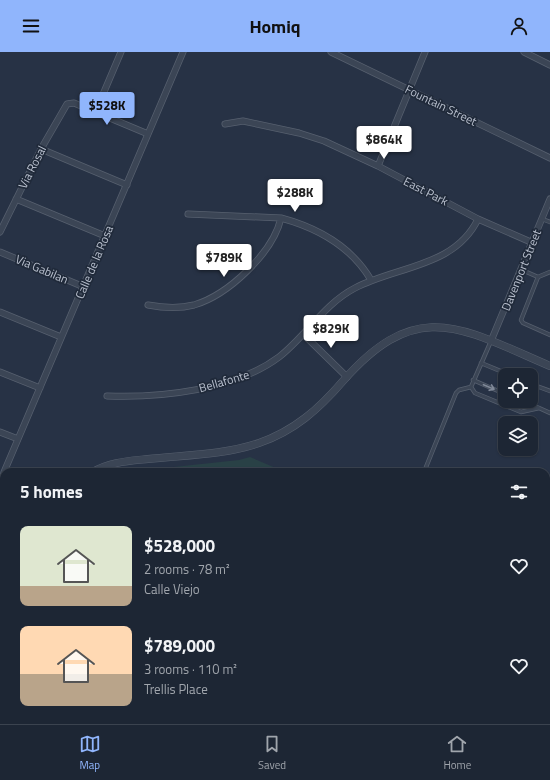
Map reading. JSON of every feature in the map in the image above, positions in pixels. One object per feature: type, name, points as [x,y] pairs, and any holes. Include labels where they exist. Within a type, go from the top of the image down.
[{"type":"street","points":[[89,110],[95,109],[98,106],[121,52]]},
{"type":"street","name":"Calle de la Rosa","points":[[6,468],[183,52]]},
{"type":"street","name":"Fountain Street","points":[[331,52],[550,158]]},
{"type":"street","points":[[378,166],[425,52]]},
{"type":"street","points":[[524,52],[550,65]]},
{"type":"street","name":"Via Rosal","points":[[0,232],[41,149],[67,104],[74,103],[89,110]]},
{"type":"street","points":[[89,110],[148,134]]},
{"type":"street","name":"East Park","points":[[225,124],[244,121],[299,132],[324,141],[378,166],[478,218],[533,243]]},
{"type":"street","points":[[41,149],[127,185]]},
{"type":"street","points":[[16,199],[105,236]]},
{"type":"street","name":"Davenport Street","points":[[491,341],[522,270],[550,199]]},
{"type":"street","points":[[188,214],[281,218],[325,234],[348,251],[365,270],[371,280]]},
{"type":"street","points":[[148,305],[171,309],[195,305],[217,295],[241,276],[262,255],[274,237],[281,218]]},
{"type":"street","name":"Bellafonte","points":[[107,396],[126,396],[197,390],[227,382],[260,369],[279,356],[335,301],[371,280],[436,259],[458,245],[474,227],[478,218]]},
{"type":"street","name":"Via Gabilan","points":[[0,252],[84,287]]},
{"type":"street","points":[[0,312],[61,337]]},
{"type":"street","points":[[104,468],[121,462],[242,448],[265,441],[287,431],[313,413],[366,357],[386,341],[405,332],[424,328],[442,327],[461,330],[483,337],[550,366]]},
{"type":"street","points":[[303,334],[347,377]]},
{"type":"street","points":[[0,372],[40,388]]},
{"type":"street","points":[[0,432],[18,439]]},
{"type":"lane","points":[[542,219],[550,222]]},
{"type":"lane","points":[[522,270],[538,277]]},
{"type":"lane","points":[[550,272],[538,277],[521,320],[523,323],[550,335]]},
{"type":"lane","points":[[471,387],[491,341]]},
{"type":"lane","points":[[481,363],[498,370]]},
{"type":"lane","points":[[473,380],[498,391]]},
{"type":"lane","points":[[471,387],[475,392],[522,412],[539,408],[550,413]]},
{"type":"lane","points":[[426,468],[456,393],[459,390],[471,387]]},
{"type":"lane","points":[[538,387],[550,391]]},
{"type":"green space","points":[[250,457],[276,468],[164,468],[239,460]]}]
